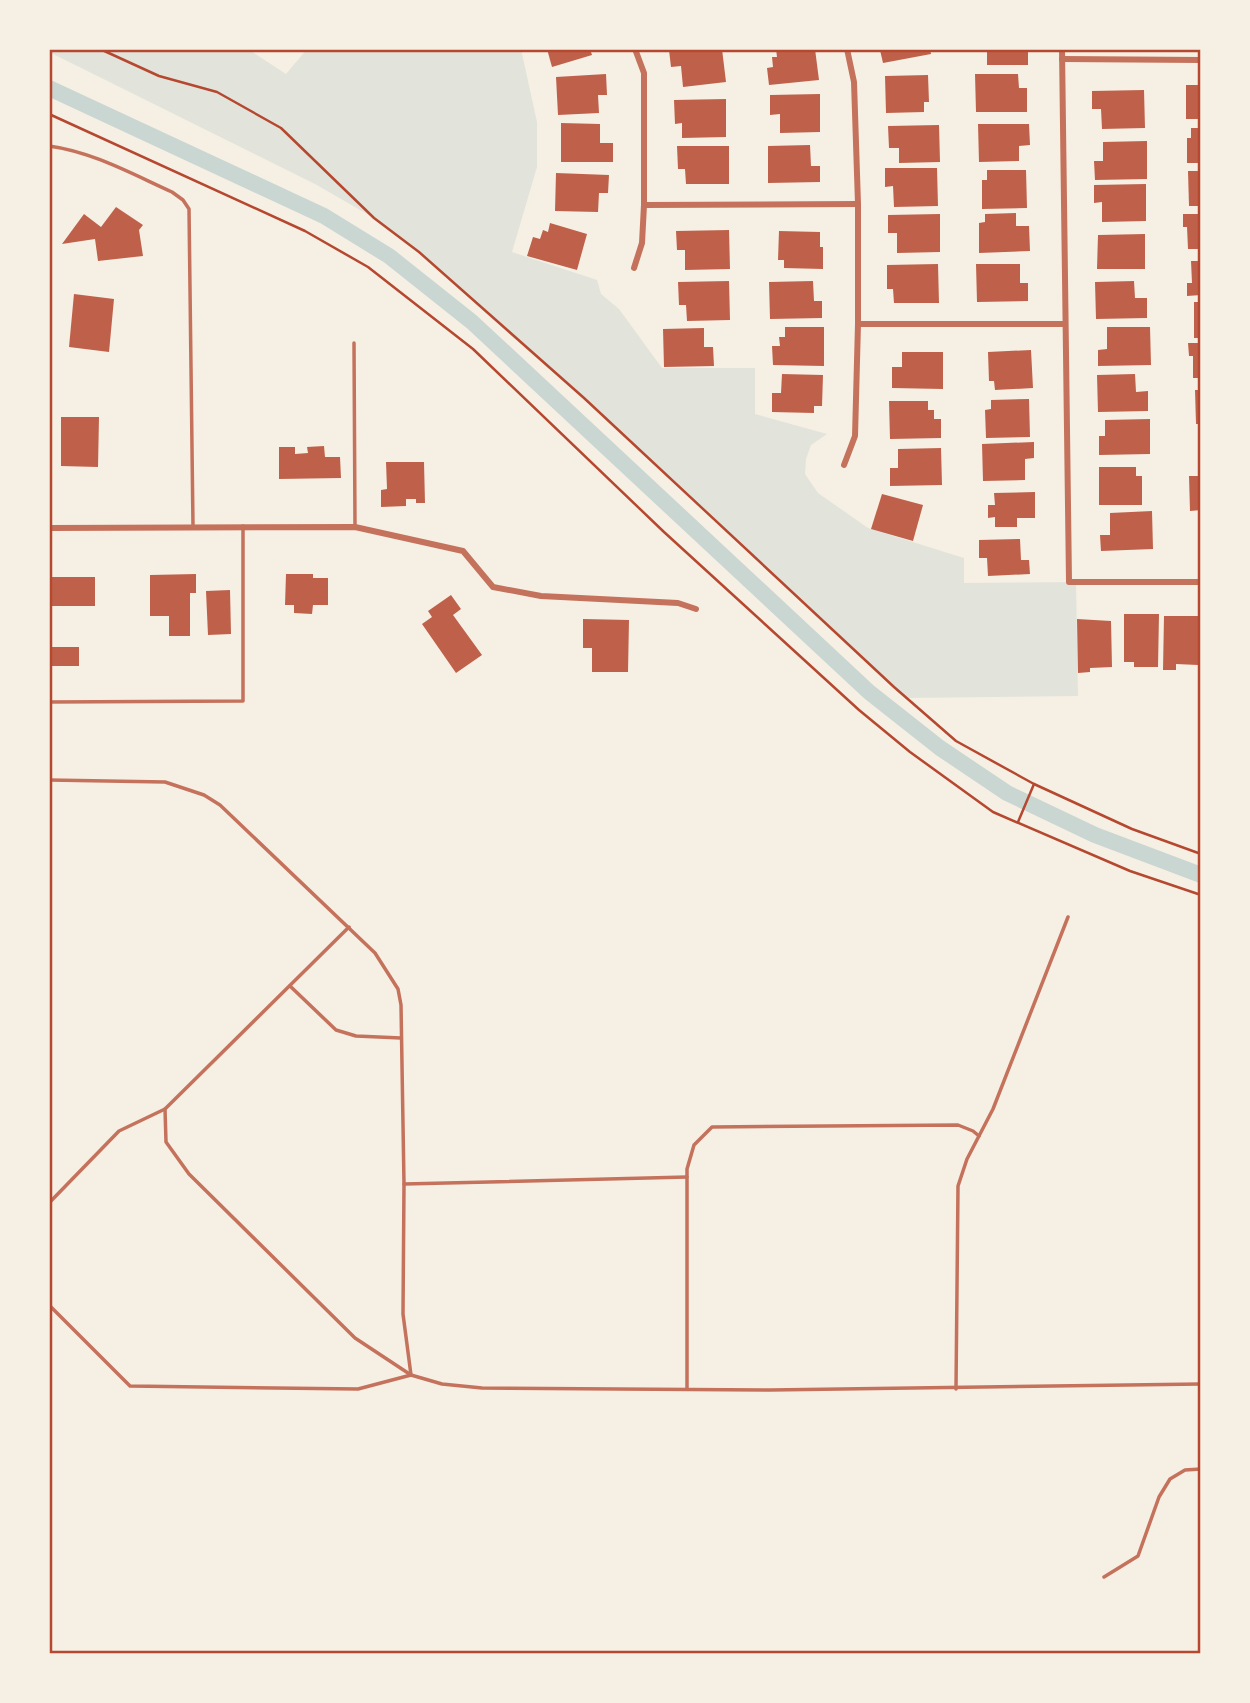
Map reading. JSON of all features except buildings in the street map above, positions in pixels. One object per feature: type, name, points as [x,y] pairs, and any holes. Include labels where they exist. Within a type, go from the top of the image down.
[{"type":"street","points":[[634,268],[642,243],[644,205],[644,72],[635,49]]},
{"type":"street","points":[[844,465],[855,436],[858,324],[854,82],[847,49]]},
{"type":"street","points":[[1062,49],[1069,582],[1201,582]]},
{"type":"street","points":[[1062,59],[1201,61]]},
{"type":"street","points":[[644,205],[858,204]]},
{"type":"street","points":[[858,324],[1065,324]]},
{"type":"street","points":[[49,528],[355,527],[463,551],[492,587],[541,596],[678,603],[696,609]]},
{"type":"lane","points":[[49,146],[92,156],[172,192],[183,200],[189,209],[193,526]]},
{"type":"lane","points":[[354,343],[355,527]]},
{"type":"lane","points":[[49,702],[243,701],[243,526]]},
{"type":"lane","points":[[49,780],[165,782],[204,795],[220,805],[266,847],[375,953],[398,989],[401,1005],[404,1184],[402,1314],[411,1375]]},
{"type":"lane","points":[[956,1389],[958,1185],[967,1159],[993,1109],[1068,917]]},
{"type":"lane","points":[[49,1203],[119,1130],[165,1109],[349,928]]},
{"type":"lane","points":[[290,986],[336,1030],[356,1036],[401,1038]]},
{"type":"lane","points":[[165,1109],[166,1142],[189,1174],[355,1338],[411,1375],[442,1384],[482,1388],[687,1390],[956,1389],[1201,1384]]},
{"type":"lane","points":[[687,1390],[687,1169],[694,1145],[712,1128],[958,1125],[974,1131],[979,1136]]},
{"type":"lane","points":[[404,1184],[687,1177]]},
{"type":"lane","points":[[49,1305],[130,1386],[358,1390],[411,1375]]},
{"type":"lane","points":[[1104,1577],[1138,1556],[1159,1497],[1170,1479],[1185,1470],[1201,1469]]},
{"type":"path","points":[[100,49],[159,76],[217,92],[281,128],[374,218],[419,252],[584,398],[956,741],[1034,784],[1132,829],[1201,854]]},
{"type":"path","points":[[49,114],[305,231],[368,267],[473,349],[664,532],[859,710],[910,752],[993,812],[1130,871],[1201,895]]},
{"type":"path","points":[[1018,822],[1034,784]]},
{"type":"shaded area","points":[[49,49],[248,49],[286,74],[307,49],[521,49],[537,122],[537,167],[512,252],[597,280],[601,294],[619,309],[662,368],[755,368],[755,414],[827,434],[811,445],[805,474],[818,493],[868,528],[964,558],[964,583],[1076,582],[1078,696],[907,698],[584,398],[419,252],[374,218],[315,184],[49,52]]},
{"type":"waterway","points":[[49,88],[324,216],[389,256],[472,322],[869,692],[940,748],[1007,793],[1095,835],[1201,875]]}]
